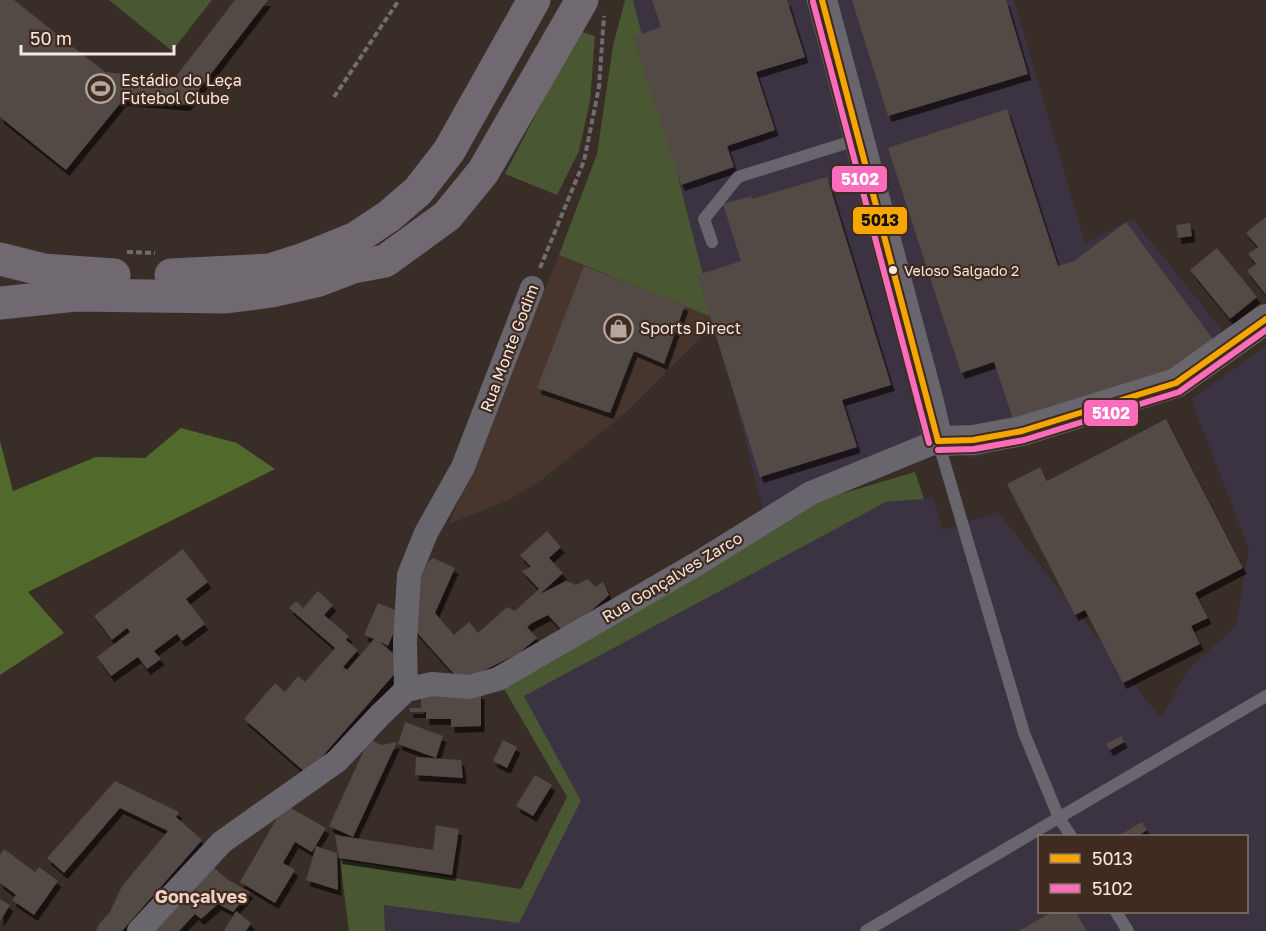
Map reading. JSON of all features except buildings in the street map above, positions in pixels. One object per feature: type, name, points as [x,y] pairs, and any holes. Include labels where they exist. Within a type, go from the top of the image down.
[{"type":"highway","points":[[0,259],[44,270],[91,275],[182,275],[270,270],[304,259],[356,237],[389,216],[418,191],[449,151],[534,0]]},
{"type":"highway","points":[[353,267],[369,250],[431,203],[447,186],[464,160],[552,0]]},
{"type":"highway","points":[[0,303],[76,295],[226,297],[283,289],[316,281],[353,267],[385,261],[447,216],[483,172],[594,4]]},
{"type":"street","points":[[822,0],[938,441]]},
{"type":"street","name":"Rua Monte Godim","points":[[406,690],[405,641],[409,575],[426,533],[463,467],[532,288]]},
{"type":"street","name":"Rua Gonçalves Zarco","points":[[406,690],[432,684],[469,687],[498,679],[700,562],[811,493],[938,441],[973,440],[1022,431],[1176,383],[1266,319]]},
{"type":"street","points":[[139,931],[222,842],[338,761],[406,690]]},
{"type":"lane","points":[[712,242],[704,219],[738,177],[859,139]]},
{"type":"lane","points":[[938,441],[1024,733],[1059,818],[1070,835]]},
{"type":"lane","points":[[866,931],[1266,696]]},
{"type":"lane","points":[[1117,913],[1128,931]]},
{"type":"path","points":[[333,97],[399,0]]},
{"type":"path","name":"Rua Monte Godim","points":[[532,288],[584,161],[599,87],[604,15],[594,4]]},
{"type":"path","points":[[124,251],[157,253]]},
{"type":"shaded area","points":[[633,0],[1014,0],[1085,243],[1133,219],[1222,330],[1186,391],[972,459],[938,441],[766,521]]},
{"type":"shaded area","points":[[559,255],[714,318],[715,323],[624,414],[540,481],[509,500],[449,524]]},
{"type":"shaded area","points":[[1266,346],[1266,931],[385,931],[384,905],[519,923],[581,801],[524,696],[886,502],[933,498],[943,530],[998,512],[1161,718],[1189,668],[1236,626],[1249,549],[1191,399]]},
{"type":"green space","points":[[109,0],[212,0],[172,51]]},
{"type":"green space","points":[[625,0],[633,0],[714,318],[559,255],[597,154],[613,46]]},
{"type":"green space","points":[[579,31],[595,36],[590,101],[579,151],[557,195],[505,174]]},
{"type":"green space","points":[[181,428],[237,443],[275,469],[28,592],[64,633],[0,675],[0,441],[13,491],[96,457],[145,458]]},
{"type":"green space","points":[[915,472],[924,499],[886,502],[524,696],[581,801],[519,923],[384,905],[385,931],[349,931],[340,860],[521,889],[567,797],[503,687],[820,500]]},
{"type":"transit line","name":"5013","points":[[822,0],[938,441]]},
{"type":"transit line","name":"5102","points":[[813,2],[929,443]]},
{"type":"transit line","name":"5013","points":[[938,441],[973,440],[1022,431],[1176,383],[1266,319]]},
{"type":"transit line","name":"5102","points":[[938,450],[974,449],[1024,440],[1179,392],[1266,330]]},
{"type":"place","name":"Estádio do Leça Futebol Clube","points":[[100,89]]},
{"type":"place","name":"Veloso Salgado 2","points":[[893,270]]},
{"type":"place","name":"Sports Direct","points":[[619,328]]},
{"type":"district","name":"Gonçalves","points":[[201,897]]}]
